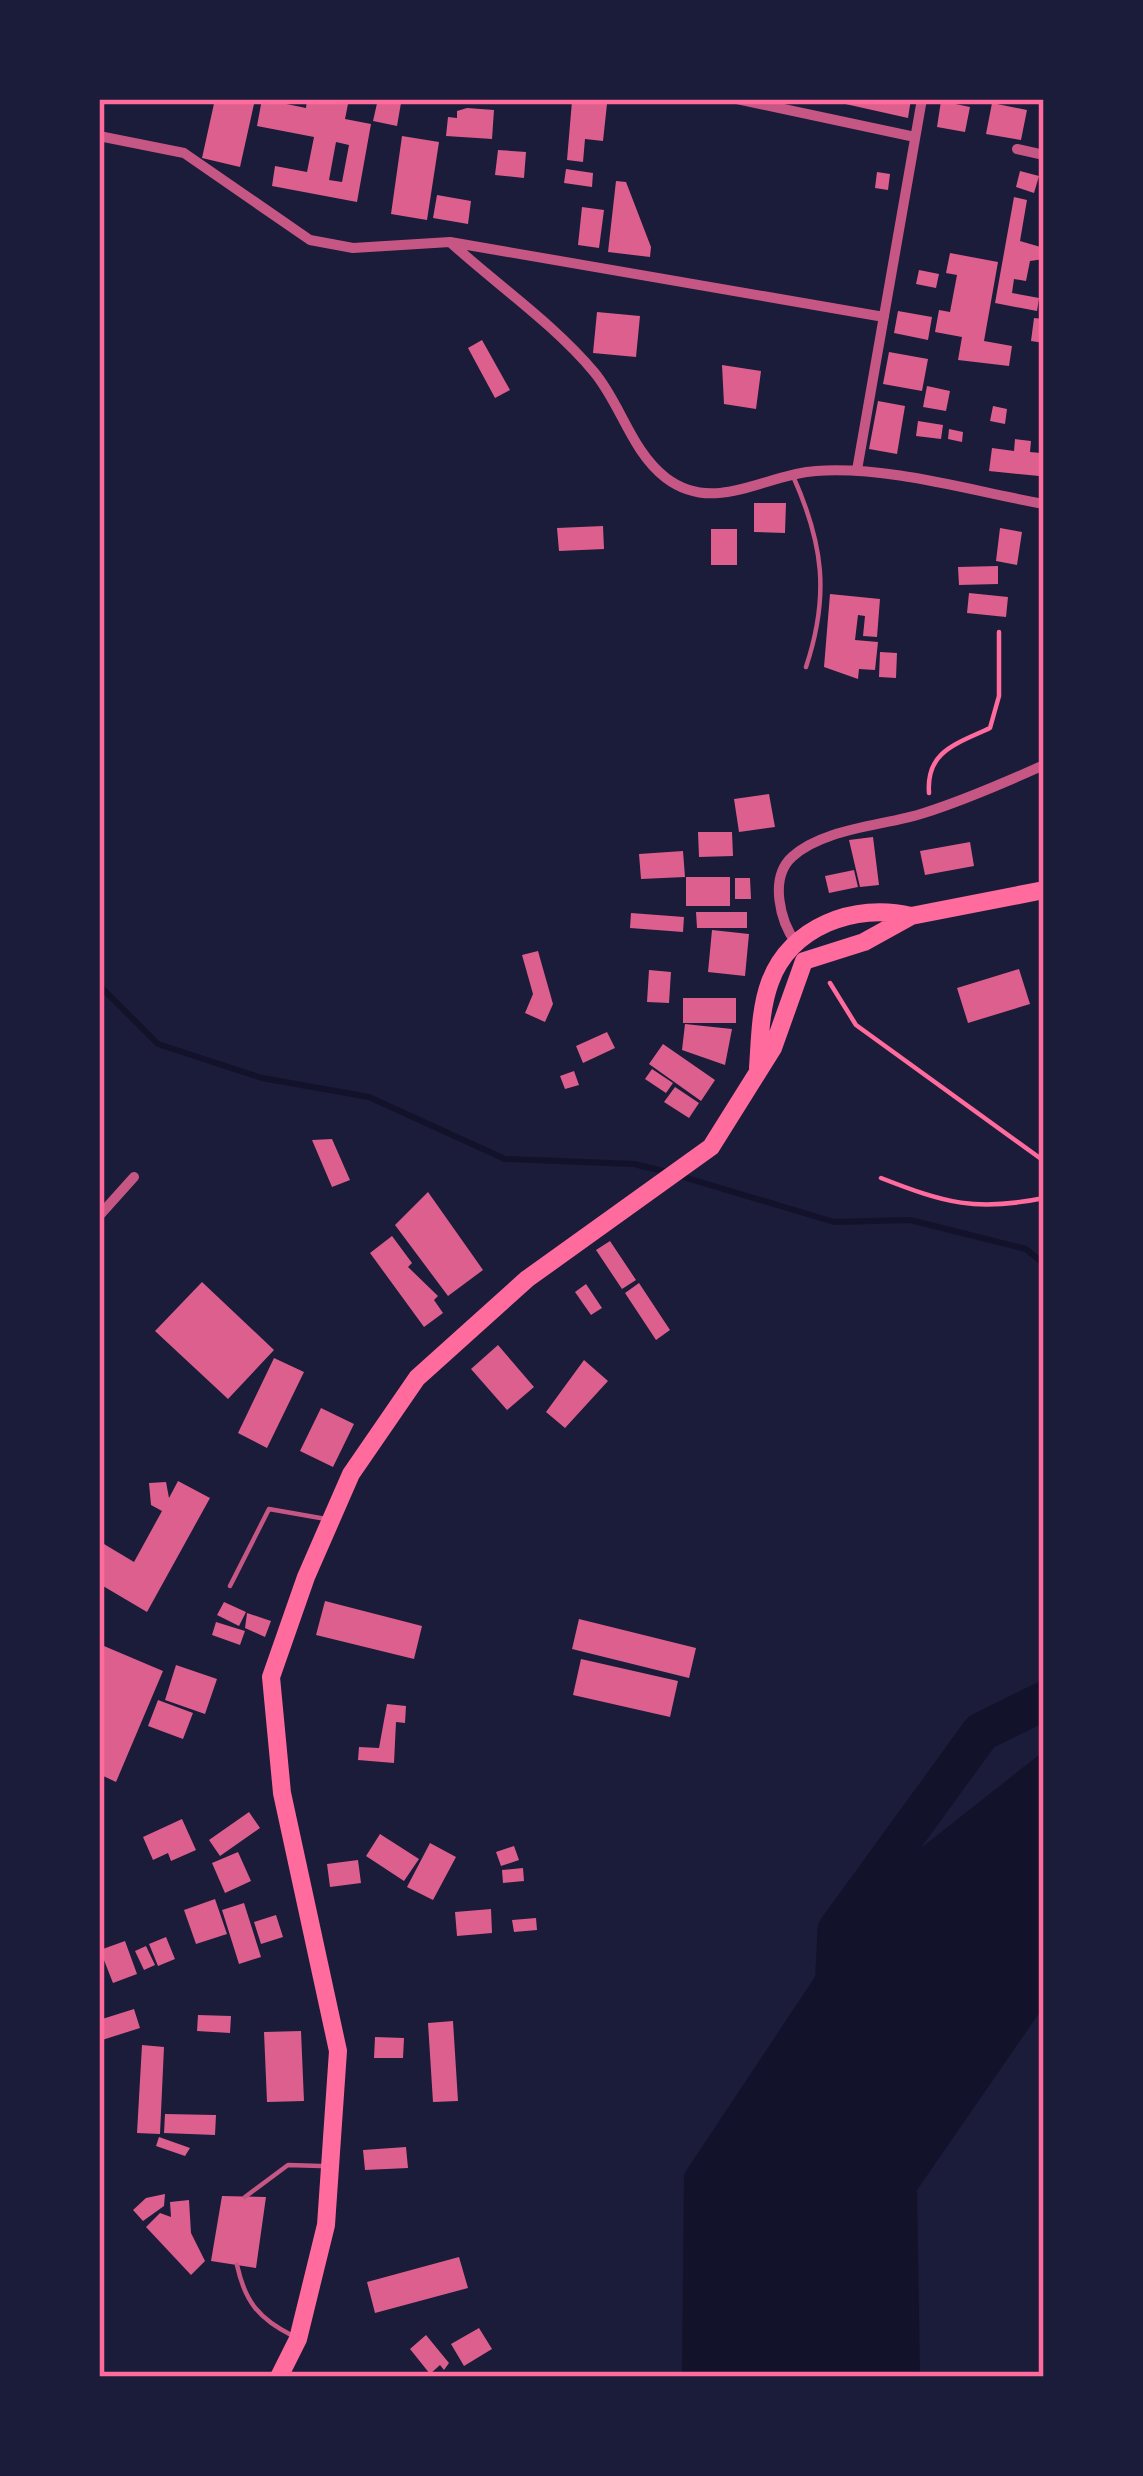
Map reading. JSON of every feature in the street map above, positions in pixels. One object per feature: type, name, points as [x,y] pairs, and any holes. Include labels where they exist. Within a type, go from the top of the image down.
[{"type":"highway","points":[[279,2377],[298,2339],[326,2225],[338,2051],[282,1793],[271,1677],[351,1474],[417,1378],[526,1279],[711,1147],[773,1048],[801,950],[829,921],[865,912],[911,916],[1044,890]]},
{"type":"highway","points":[[801,950],[864,942],[911,916]]},
{"type":"street","points":[[737,99],[915,136]]},
{"type":"street","points":[[857,470],[922,99]]},
{"type":"street","points":[[99,136],[184,152],[310,240],[353,248],[450,242],[884,317]]},
{"type":"street","points":[[1017,149],[1044,155]]},
{"type":"street","points":[[450,242],[594,372],[645,456],[668,479],[697,492],[734,493],[793,476],[857,470],[1044,504]]},
{"type":"street","points":[[801,950],[782,916],[779,883],[790,858],[820,841],[931,811],[1044,765]]},
{"type":"street","points":[[99,1216],[134,1177]]},
{"type":"lane","points":[[793,476],[818,533],[821,571],[806,667]]},
{"type":"lane","points":[[230,1586],[269,1510],[332,1520]]},
{"type":"lane","points":[[245,2197],[288,2165],[333,2167]]},
{"type":"lane","points":[[237,2265],[243,2296],[266,2322],[298,2339]]},
{"type":"path","points":[[931,811],[928,774],[940,751],[990,728],[998,696],[999,632]]},
{"type":"path","points":[[830,983],[856,1025],[1044,1161]]},
{"type":"path","points":[[881,1178],[942,1202],[990,1209],[1044,1198]]},
{"type":"shaded area","points":[[1044,1751],[1044,2006],[917,2190],[920,2377],[682,2377],[684,2174],[878,1882]]},
{"type":"building","points":[[215,99],[254,104],[240,167],[202,158]]},
{"type":"building","points":[[262,99],[306,108],[307,99],[349,99],[345,119],[371,124],[357,202],[272,186],[275,166],[307,172],[314,137],[257,126]],"holes":[[[336,142],[349,145],[342,182],[329,180]]]},
{"type":"building","points":[[378,99],[401,103],[397,126],[373,121]]},
{"type":"building","points":[[823,99],[911,99],[908,118]]},
{"type":"building","points":[[572,101],[607,104],[603,141],[585,139],[583,162],[567,160]]},
{"type":"building","points":[[941,101],[970,107],[965,132],[937,127]]},
{"type":"building","points":[[992,103],[1027,110],[1021,140],[986,134]]},
{"type":"building","points":[[494,110],[492,139],[446,136],[448,117],[457,118],[457,111]]},
{"type":"building","points":[[402,136],[439,142],[427,220],[391,214]]},
{"type":"building","points":[[498,150],[526,152],[524,178],[495,175]]},
{"type":"building","points":[[566,169],[593,173],[592,187],[564,183]]},
{"type":"building","points":[[1020,171],[1039,176],[1034,193],[1016,187]]},
{"type":"building","points":[[877,172],[890,174],[888,190],[875,188]]},
{"type":"building","points":[[616,181],[626,182],[651,247],[650,257],[608,252]]},
{"type":"building","points":[[437,195],[471,201],[468,224],[433,218]]},
{"type":"building","points":[[1014,197],[1027,200],[1020,241],[1044,248],[1044,259],[1030,261],[1026,281],[1014,279],[1012,293],[1039,298],[1037,311],[995,303]]},
{"type":"building","points":[[582,207],[604,210],[599,248],[578,245]]},
{"type":"building","points":[[950,253],[998,262],[984,341],[1012,346],[1009,366],[958,360],[962,337],[935,332],[939,310],[950,312],[957,275],[946,273]]},
{"type":"building","points":[[919,270],[939,274],[936,288],[916,284]]},
{"type":"building","points":[[898,311],[932,317],[928,340],[894,333]]},
{"type":"building","points":[[597,312],[640,316],[636,357],[593,353]]},
{"type":"building","points":[[1034,318],[1044,319],[1044,343],[1031,341]]},
{"type":"building","points":[[482,340],[510,390],[495,398],[468,348]]},
{"type":"building","points":[[889,352],[928,359],[922,391],[883,384]]},
{"type":"building","points":[[722,365],[761,371],[756,409],[724,404]]},
{"type":"building","points":[[927,386],[950,391],[946,411],[923,407]]},
{"type":"building","points":[[878,401],[905,406],[897,454],[869,449]]},
{"type":"building","points":[[993,406],[1007,409],[1005,424],[990,421]]},
{"type":"building","points":[[918,421],[943,425],[941,439],[916,436]]},
{"type":"building","points":[[949,429],[963,432],[962,442],[948,439]]},
{"type":"building","points":[[1015,439],[1031,441],[1030,452],[1041,453],[1039,476],[989,471],[992,448],[1014,451]]},
{"type":"building","points":[[754,503],[786,503],[785,533],[754,532]]},
{"type":"building","points":[[603,526],[604,549],[559,551],[557,528]]},
{"type":"building","points":[[1000,528],[1022,532],[1017,565],[996,561]]},
{"type":"building","points":[[711,529],[737,529],[737,565],[711,565]]},
{"type":"building","points":[[998,566],[998,584],[959,585],[958,567]]},
{"type":"building","points":[[969,593],[1008,597],[1006,617],[967,613]]},
{"type":"building","points":[[830,594],[880,599],[877,637],[863,636],[865,616],[858,615],[855,640],[878,642],[875,670],[859,669],[858,679],[824,667]]},
{"type":"building","points":[[880,652],[897,653],[896,678],[879,677]]},
{"type":"building","points":[[769,794],[775,827],[739,832],[734,799]]},
{"type":"building","points":[[698,832],[732,832],[733,856],[699,857]]},
{"type":"building","points":[[873,837],[879,885],[860,887],[849,840]]},
{"type":"building","points":[[970,842],[974,866],[925,875],[920,851]]},
{"type":"building","points":[[683,851],[685,877],[641,879],[639,854]]},
{"type":"building","points":[[854,870],[858,887],[829,893],[825,876]]},
{"type":"building","points":[[686,877],[730,877],[730,906],[686,906]]},
{"type":"building","points":[[735,878],[750,878],[751,899],[735,899]]},
{"type":"building","points":[[696,912],[747,912],[747,928],[697,928]]},
{"type":"building","points":[[631,913],[684,917],[683,932],[630,928]]},
{"type":"building","points":[[712,930],[749,934],[745,976],[708,972]]},
{"type":"building","points":[[538,951],[553,1004],[545,1022],[525,1013],[533,994],[522,955]]},
{"type":"building","points":[[1019,969],[1030,1004],[968,1023],[957,988]]},
{"type":"building","points":[[649,970],[671,972],[669,1003],[647,1002]]},
{"type":"building","points":[[683,998],[736,998],[736,1023],[683,1023]]},
{"type":"building","points":[[685,1024],[732,1029],[725,1065],[682,1050]]},
{"type":"building","points":[[607,1032],[615,1048],[583,1063],[576,1046]]},
{"type":"building","points":[[663,1044],[715,1080],[701,1101],[649,1064]]},
{"type":"building","points":[[652,1069],[673,1083],[666,1093],[645,1079]]},
{"type":"building","points":[[574,1071],[579,1085],[565,1089],[560,1076]]},
{"type":"building","points":[[675,1087],[699,1103],[689,1118],[664,1102]]},
{"type":"building","points":[[332,1139],[350,1180],[332,1187],[312,1140]]},
{"type":"building","points":[[428,1192],[483,1270],[448,1296],[395,1225]]},
{"type":"building","points":[[392,1236],[412,1263],[408,1267],[438,1296],[434,1300],[443,1313],[424,1327],[370,1253]]},
{"type":"building","points":[[610,1241],[636,1280],[622,1289],[596,1250]]},
{"type":"building","points":[[202,1282],[274,1350],[228,1399],[155,1331]]},
{"type":"building","points":[[639,1283],[670,1330],[656,1340],[625,1293]]},
{"type":"building","points":[[586,1284],[602,1308],[591,1315],[575,1292]]},
{"type":"building","points":[[498,1345],[534,1387],[507,1410],[471,1369]]},
{"type":"building","points":[[274,1358],[304,1372],[267,1448],[238,1433]]},
{"type":"building","points":[[584,1360],[608,1381],[565,1428],[546,1412]]},
{"type":"building","points":[[321,1408],[354,1424],[333,1467],[300,1451]]},
{"type":"building","points":[[178,1481],[210,1498],[147,1612],[103,1586],[99,1593],[99,1553],[104,1544],[134,1562],[162,1511],[151,1505],[149,1483],[166,1482],[169,1498]]},
{"type":"building","points":[[325,1601],[422,1626],[414,1659],[316,1635]]},
{"type":"building","points":[[224,1602],[246,1612],[239,1626],[217,1615]]},
{"type":"building","points":[[247,1613],[271,1621],[265,1637],[245,1628]]},
{"type":"building","points":[[579,1619],[696,1648],[689,1678],[572,1649]]},
{"type":"building","points":[[216,1622],[245,1631],[240,1645],[212,1635]]},
{"type":"building","points":[[104,1646],[163,1671],[116,1782],[99,1774],[99,1657]]},
{"type":"building","points":[[581,1659],[678,1681],[670,1717],[573,1695]]},
{"type":"building","points":[[176,1665],[217,1679],[205,1714],[165,1700]]},
{"type":"building","points":[[158,1700],[193,1713],[183,1739],[148,1726]]},
{"type":"building","points":[[387,1704],[406,1706],[405,1723],[396,1722],[394,1763],[358,1760],[359,1747],[379,1748]]},
{"type":"building","points":[[249,1812],[260,1828],[220,1856],[209,1840]]},
{"type":"building","points":[[182,1819],[196,1850],[171,1861],[168,1853],[153,1860],[143,1837]]},
{"type":"building","points":[[380,1834],[419,1859],[404,1881],[366,1856]]},
{"type":"building","points":[[430,1843],[456,1857],[433,1900],[407,1887]]},
{"type":"building","points":[[514,1846],[519,1860],[501,1866],[496,1852]]},
{"type":"building","points":[[238,1852],[251,1881],[225,1893],[212,1863]]},
{"type":"building","points":[[358,1860],[361,1883],[330,1887],[327,1864]]},
{"type":"building","points":[[523,1868],[524,1881],[503,1883],[502,1870]]},
{"type":"building","points":[[215,1899],[227,1934],[196,1944],[184,1910]]},
{"type":"building","points":[[244,1903],[261,1957],[239,1964],[222,1910]]},
{"type":"building","points":[[491,1909],[492,1933],[457,1936],[455,1912]]},
{"type":"building","points":[[276,1915],[283,1937],[261,1944],[254,1922]]},
{"type":"building","points":[[536,1918],[537,1930],[514,1932],[512,1920]]},
{"type":"building","points":[[166,1937],[175,1959],[158,1966],[149,1944]]},
{"type":"building","points":[[125,1941],[137,1974],[113,1983],[100,1950]]},
{"type":"building","points":[[146,1946],[155,1965],[144,1970],[135,1951]]},
{"type":"building","points":[[134,2009],[140,2028],[99,2041],[99,2020]]},
{"type":"building","points":[[198,2015],[231,2016],[230,2033],[197,2031]]},
{"type":"building","points":[[453,2021],[458,2101],[433,2102],[428,2023]]},
{"type":"building","points":[[301,2031],[304,2101],[267,2102],[264,2032]]},
{"type":"building","points":[[375,2037],[404,2038],[403,2058],[374,2058]]},
{"type":"building","points":[[142,2045],[164,2047],[160,2134],[137,2133]]},
{"type":"building","points":[[165,2114],[216,2115],[215,2135],[164,2133]]},
{"type":"building","points":[[159,2137],[190,2148],[185,2156],[156,2146]]},
{"type":"building","points":[[406,2147],[408,2168],[365,2170],[363,2150]]},
{"type":"building","points":[[165,2194],[164,2206],[143,2221],[133,2210],[146,2198]]},
{"type":"building","points":[[222,2196],[266,2197],[256,2268],[211,2261]]},
{"type":"building","points":[[189,2200],[191,2233],[205,2261],[191,2275],[146,2227],[160,2213],[171,2217],[170,2202]]},
{"type":"building","points":[[459,2257],[468,2288],[375,2313],[367,2282]]},
{"type":"building","points":[[479,2328],[492,2349],[464,2366],[451,2344]]},
{"type":"building","points":[[426,2335],[449,2363],[444,2370],[440,2365],[430,2374],[410,2349]]},
{"type":"waterway","points":[[99,985],[158,1044],[262,1078],[369,1097],[505,1159],[634,1164],[667,1172]]},
{"type":"waterway","points":[[680,1176],[834,1222],[910,1220],[1026,1249],[1044,1264]]},
{"type":"waterway","points":[[834,1994],[837,1930],[981,1732],[1044,1701]]}]
